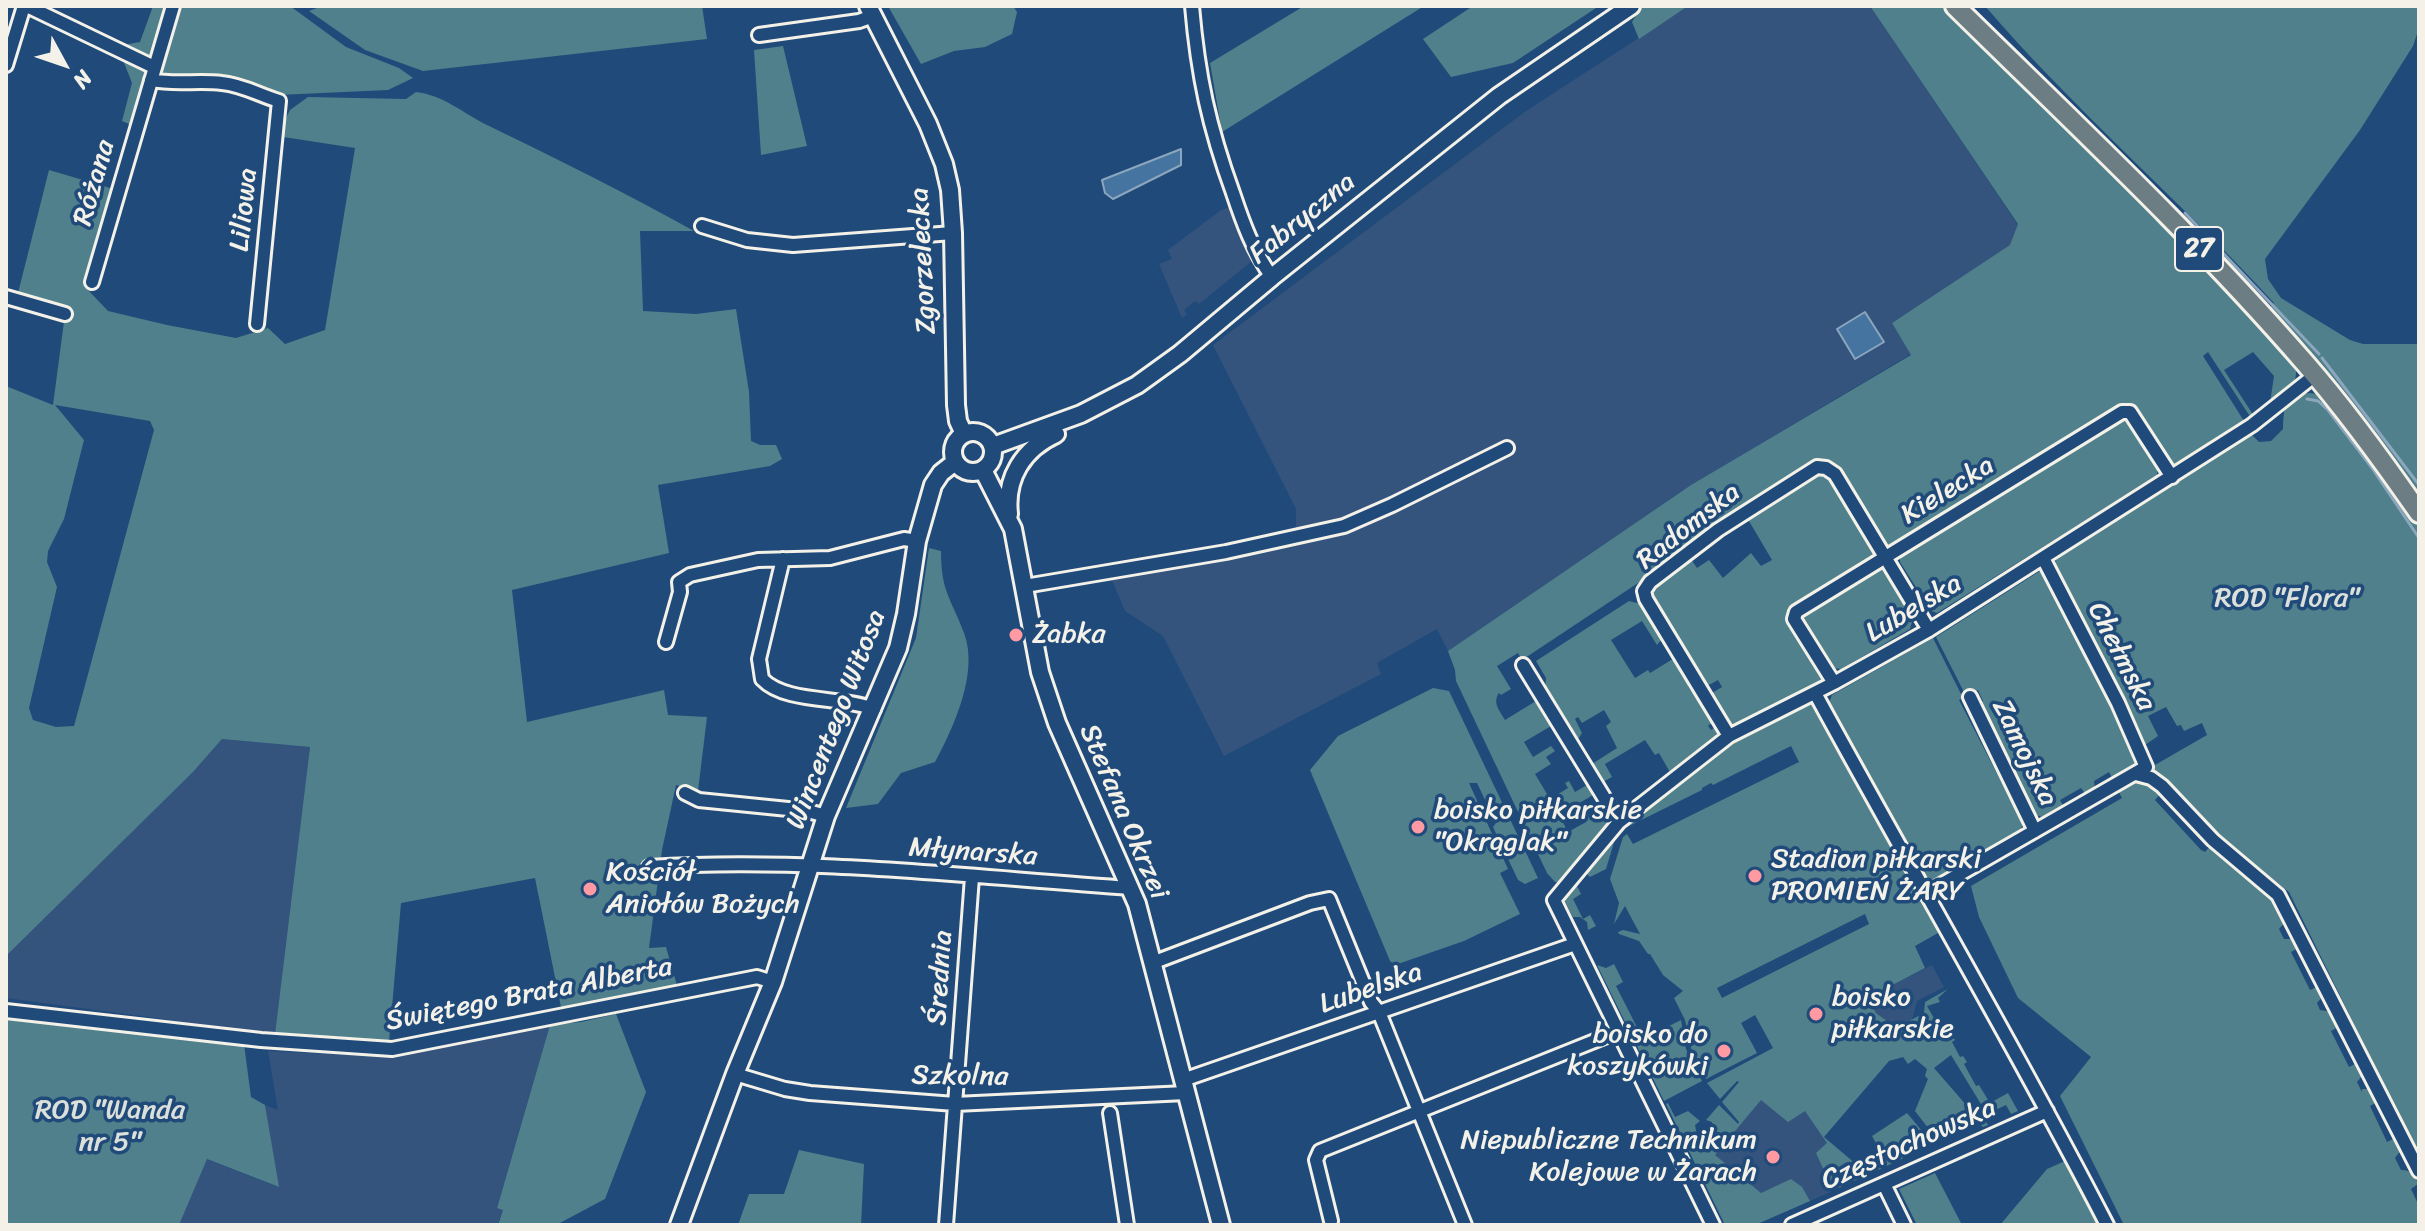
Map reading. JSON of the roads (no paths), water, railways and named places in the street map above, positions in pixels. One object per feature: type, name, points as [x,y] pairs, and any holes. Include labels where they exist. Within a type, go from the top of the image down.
[{"type":"main road","name":"27","points":[[1955,6],[2221,271],[2315,375],[2419,513]]},
{"type":"street","points":[[6,65],[26,6],[154,67]]},
{"type":"street","name":"Różana","points":[[92,282],[173,6]]},
{"type":"street","points":[[1192,6],[1198,70],[1222,161],[1257,256],[1272,277]]},
{"type":"street","name":"Fabryczna","points":[[993,446],[1086,412],[1137,385],[1180,354],[1499,96],[1631,6]]},
{"type":"street","points":[[759,35],[859,21],[870,11]]},
{"type":"street","name":"Zgorzelecka","points":[[870,11],[928,124],[944,164],[950,190],[955,373],[958,421],[964,434]]},
{"type":"street","name":"Liliowa","points":[[151,80],[173,84],[220,83],[242,87],[279,101],[257,324]]},
{"type":"street","points":[[702,226],[747,240],[793,245],[953,233]]},
{"type":"street","points":[[6,297],[65,314]]},
{"type":"street","name":"Lubelska","points":[[1185,1086],[1379,1012],[1575,944],[1554,900],[1619,822],[1729,736],[1929,630],[2252,425],[2315,375]]},
{"type":"street","name":"Kielecka","points":[[1834,683],[1794,615],[2124,411],[2130,412],[2172,477]]},
{"type":"street","points":[[1009,520],[1010,488],[1023,458],[1043,440],[1072,425],[1086,412]]},
{"type":"street","points":[[981,433],[993,446],[992,460],[983,470],[964,470],[955,462],[953,449],[964,434],[981,433]]},
{"type":"street","points":[[1025,586],[1226,552],[1344,526],[1507,448]]},
{"type":"street","name":"Wincentego Witosa","points":[[679,1225],[773,982],[826,816],[898,648],[917,541],[933,485],[941,473],[955,462]]},
{"type":"street","name":"Radomska","points":[[1729,736],[1646,599],[1644,591],[1650,582],[1718,530],[1817,467],[1835,474],[1885,557]]},
{"type":"street","name":"Stefana Okrzei","points":[[983,470],[1009,520],[1025,586],[1040,672],[1057,723],[1131,888],[1221,1225]]},
{"type":"street","points":[[666,642],[680,592],[679,582],[690,575],[758,560],[830,558],[904,539],[917,541]]},
{"type":"street","points":[[1885,557],[1929,630]]},
{"type":"street","name":"Chełmska","points":[[2043,558],[2113,691],[2140,751],[2146,767],[2136,774]]},
{"type":"street","points":[[783,559],[759,659],[762,679],[775,690],[874,709]]},
{"type":"street","points":[[1523,665],[1619,822]]},
{"type":"street","points":[[1815,693],[2107,1225]]},
{"type":"street","name":"Zamojska","points":[[1970,697],[2035,831]]},
{"type":"street","points":[[1925,894],[2136,774],[2151,778],[2213,840],[2278,895],[2419,1171]]},
{"type":"street","points":[[685,793],[699,800],[808,811],[826,816]]},
{"type":"street","name":"Młynarska","points":[[649,867],[726,863],[812,864],[1131,888]]},
{"type":"street","name":"Średnia","points":[[946,1225],[972,877]]},
{"type":"street","points":[[1152,963],[1310,903],[1325,898],[1331,901],[1465,1225]]},
{"type":"street","points":[[1575,944],[1713,1225]]},
{"type":"street","name":"Świętego Brata Alberta","points":[[6,1011],[261,1040],[392,1049],[757,977],[773,982]]},
{"type":"street","points":[[1331,1221],[1316,1160],[1320,1151],[1617,1032]]},
{"type":"street","name":"Szkolna","points":[[735,1074],[810,1093],[955,1104],[1185,1086]]},
{"type":"street","name":"Częstochowska","points":[[1792,1225],[2047,1111]]},
{"type":"street","points":[[1110,1113],[1127,1225]]},
{"type":"street","points":[[1884,1184],[1904,1225]]},
{"type":"waterway","points":[[2185,213],[2319,354]]},
{"type":"waterway","points":[[2322,358],[2419,485]]},
{"type":"waterway","points":[[2307,399],[2318,401],[2328,410],[2419,538]]},
{"type":"place","name":"Żabka","points":[[1016,635]]},
{"type":"place","name":"boisko piłkarskie \"Okrąglak\"","points":[[1418,827]]},
{"type":"place","name":"Stadion piłkarski PROMIEŃ ŻARY","points":[[1755,876]]},
{"type":"place","name":"Kościół Aniołów Bożych","points":[[590,889]]},
{"type":"place","name":"boisko piłkarskie","points":[[1816,1014]]},
{"type":"place","name":"boisko do koszykówki","points":[[1724,1051]]},
{"type":"place","name":"Niepubliczne Technikum Kolejowe w Żarach","points":[[1773,1157]]},
{"type":"park label","name":"ROD \"Flora\"","points":[[2287,599]]},
{"type":"park label","name":"ROD \"Wanda nr 5\"","points":[[110,1127]]}]
